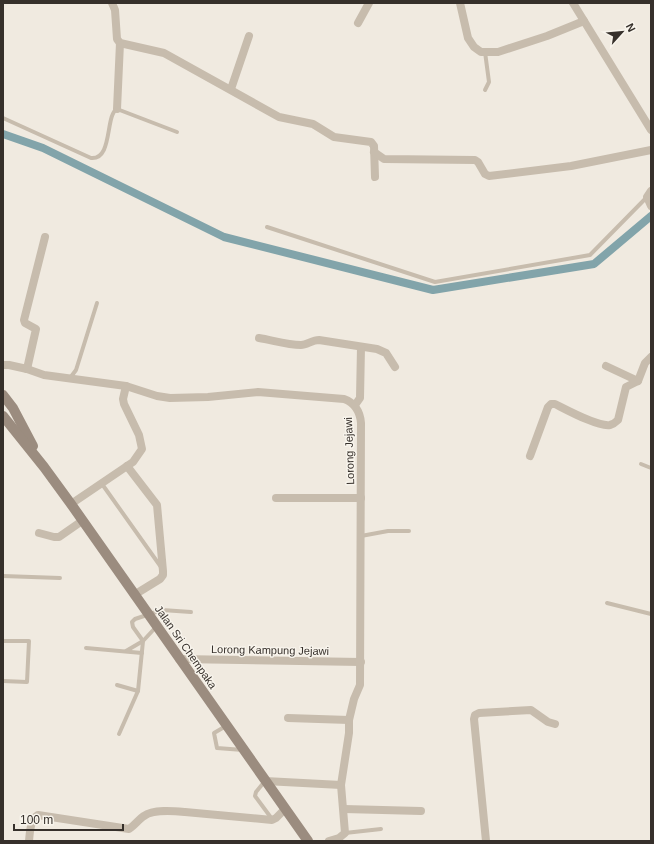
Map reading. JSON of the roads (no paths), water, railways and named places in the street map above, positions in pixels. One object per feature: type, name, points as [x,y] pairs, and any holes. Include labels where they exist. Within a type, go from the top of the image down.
[{"type":"main road","points":[[3,394],[13,408],[44,467]]},
{"type":"main road","points":[[3,416],[44,467]]},
{"type":"main road","name":"Jalan Sri Chempaka","points":[[44,467],[308,841]]},
{"type":"street","points":[[112,3],[115,10],[117,39],[120,43],[118,109]]},
{"type":"street","points":[[358,23],[369,3]]},
{"type":"street","points":[[460,3],[468,38],[474,47],[481,52],[498,52],[547,36],[584,21]]},
{"type":"street","points":[[573,3],[651,130]]},
{"type":"street","points":[[231,89],[249,36]]},
{"type":"street","points":[[120,43],[163,53],[280,117],[313,124],[334,137],[371,142],[374,146],[375,177]]},
{"type":"street","points":[[374,152],[384,159],[475,160],[478,162],[485,174],[489,176],[571,166],[651,150]]},
{"type":"street","points":[[649,194],[651,206]]},
{"type":"street","points":[[27,369],[36,329],[25,323],[24,320],[45,237]]},
{"type":"street","points":[[259,338],[303,345],[319,340],[377,349],[389,357],[395,367]]},
{"type":"street","points":[[355,405],[360,398],[361,347]]},
{"type":"street","points":[[530,456],[549,405],[555,404],[589,420],[607,425],[613,424],[618,420],[626,387],[638,381],[645,363],[651,357]]},
{"type":"street","name":"Lorong Jejawi","points":[[3,365],[9,364],[44,375],[126,386],[157,396],[170,398],[208,397],[258,392],[344,399],[355,405],[360,416],[361,423],[361,662],[360,685],[349,720],[341,785],[345,833]]},
{"type":"street","points":[[606,366],[638,381]]},
{"type":"street","points":[[71,504],[127,466],[134,460],[142,449],[139,435],[124,404],[123,399],[126,386]]},
{"type":"street","points":[[127,466],[157,505],[163,571],[163,575],[160,579],[134,595]]},
{"type":"street","points":[[276,498],[361,498]]},
{"type":"street","points":[[39,533],[54,537],[59,536],[82,521]]},
{"type":"street","name":"Lorong Kampung Jejawi","points":[[179,659],[361,662]]},
{"type":"street","points":[[486,841],[474,719],[475,715],[479,713],[531,710],[548,722],[555,724]]},
{"type":"street","points":[[288,718],[349,720]]},
{"type":"street","points":[[265,781],[341,785]]},
{"type":"street","points":[[344,809],[420,812]]},
{"type":"street","points":[[29,841],[32,821],[35,816],[38,815],[130,829],[144,816],[150,813],[172,811],[272,820],[285,810]]},
{"type":"street","points":[[328,841],[339,838],[345,833]]},
{"type":"lane","points":[[485,52],[489,82],[485,90]]},
{"type":"lane","points":[[3,118],[96,159],[100,157],[109,136],[113,113],[118,109],[177,132]]},
{"type":"lane","points":[[267,227],[435,282],[590,255],[649,194]]},
{"type":"lane","points":[[70,379],[76,370],[97,303]]},
{"type":"lane","points":[[641,464],[651,468]]},
{"type":"lane","points":[[102,484],[163,571]]},
{"type":"lane","points":[[361,536],[388,531],[409,531]]},
{"type":"lane","points":[[3,576],[60,578]]},
{"type":"lane","points":[[607,603],[651,614]]},
{"type":"lane","points":[[119,734],[138,690],[143,641],[133,627],[132,622],[135,619],[162,610],[192,612]]},
{"type":"lane","points":[[126,651],[143,641],[157,627]]},
{"type":"lane","points":[[3,641],[29,641],[27,682],[3,681]]},
{"type":"lane","points":[[86,648],[142,653]]},
{"type":"lane","points":[[117,685],[138,690]]},
{"type":"lane","points":[[226,726],[214,733],[217,748],[243,750]]},
{"type":"lane","points":[[265,781],[256,792],[255,796],[272,820]]},
{"type":"lane","points":[[345,833],[381,829]]},
{"type":"waterway","points":[[3,134],[43,148],[224,237],[433,290],[594,264],[651,216]]}]
